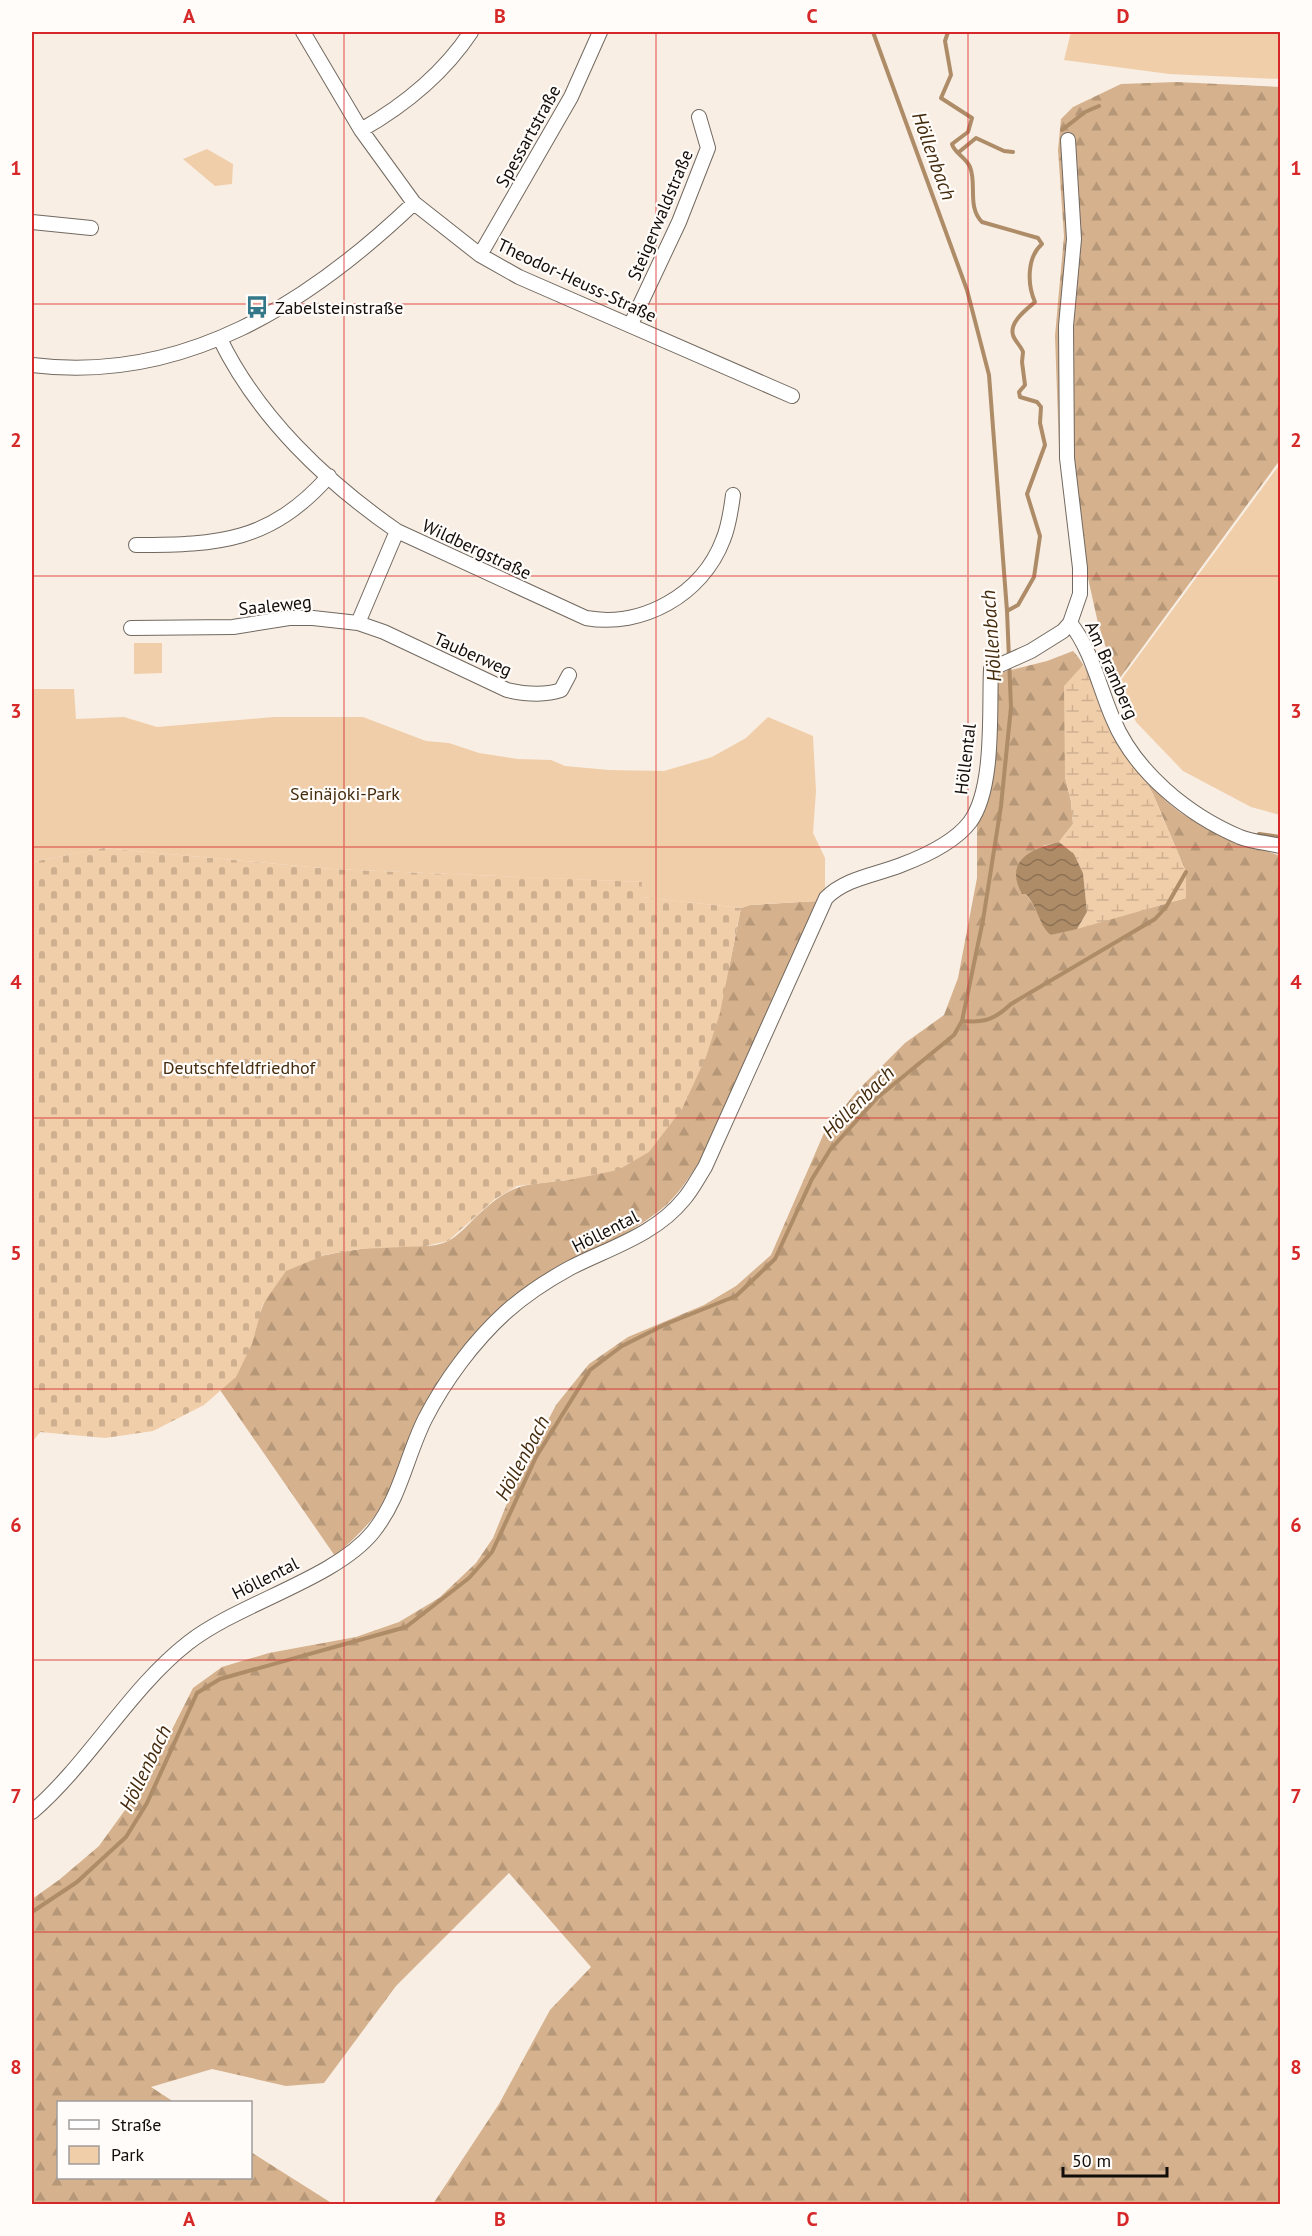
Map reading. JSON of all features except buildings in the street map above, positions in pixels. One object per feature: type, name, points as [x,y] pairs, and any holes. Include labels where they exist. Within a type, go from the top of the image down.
[{"type":"street","name":"Theodor-Heuss-Straße","points":[[303,32],[361,130],[414,202],[480,255],[555,293],[631,324],[792,396]]},
{"type":"street","points":[[361,130],[386,116],[427,84],[443,68],[471,32]]},
{"type":"street","name":"Spessartstraße","points":[[480,255],[571,97],[600,32]]},
{"type":"street","name":"Steigerwaldstraße","points":[[631,324],[679,222],[708,148],[699,117]]},
{"type":"street","name":"Am Bramberg","points":[[1068,140],[1074,239],[1066,326],[1066,458],[1080,568],[1080,594],[1070,623],[1080,635],[1113,721],[1143,766],[1178,800],[1213,823],[1243,838],[1281,846]]},
{"type":"street","points":[[32,365],[88,368],[133,363],[181,352],[220,339],[283,307],[335,273],[414,202]]},
{"type":"street","points":[[32,222],[91,228]]},
{"type":"street","name":"Wildbergstraße","points":[[220,339],[242,379],[273,421],[329,476],[397,531],[586,618],[619,621],[660,609],[696,580],[722,542],[733,495]]},
{"type":"street","points":[[136,545],[194,545],[239,538],[269,525],[298,507],[329,476]]},
{"type":"street","points":[[358,623],[397,531]]},
{"type":"street","name":"Saaleweg","points":[[131,628],[232,627],[290,618],[358,623]]},
{"type":"street","name":"Tauberweg","points":[[358,623],[384,632],[507,690],[523,693],[553,693],[561,690],[569,675]]},
{"type":"street","name":"Höllental","points":[[32,1812],[54,1794],[156,1674],[188,1643],[244,1608],[336,1562],[372,1534],[394,1501],[424,1420],[437,1398],[459,1365],[507,1311],[570,1269],[622,1246],[659,1223],[684,1200],[705,1167],[785,994],[826,898],[848,882],[929,853],[947,842],[968,824],[975,814],[986,771],[991,669],[1019,657],[1063,631],[1070,623]]},
{"type":"green space","points":[[1071,32],[1280,32],[1280,79],[1169,74],[1064,60]]},
{"type":"green space","points":[[1176,82],[1280,87],[1280,460],[1117,682],[1098,623],[1059,448],[1055,336],[1064,236],[1058,150],[1061,119],[1073,107],[1121,84]]},
{"type":"green space","points":[[207,149],[233,164],[232,184],[215,186],[183,159]]},
{"type":"green space","points":[[1280,464],[1280,815],[1251,807],[1183,771],[1136,722],[1118,684]]},
{"type":"green space","points":[[134,643],[162,643],[162,673],[134,674]]},
{"type":"green space","points":[[1073,651],[1079,658],[1088,673],[1103,707],[1132,758],[1163,798],[1175,809],[1203,826],[1280,856],[1280,2204],[433,2204],[499,2104],[550,2010],[591,1967],[509,1873],[396,1986],[324,2083],[286,2086],[212,2069],[151,2087],[172,2101],[57,2101],[57,2179],[252,2179],[252,2153],[333,2204],[32,2204],[32,1899],[59,1880],[99,1846],[146,1781],[193,1688],[222,1667],[269,1653],[356,1637],[399,1622],[439,1598],[476,1563],[493,1538],[515,1484],[556,1405],[589,1364],[628,1337],[704,1305],[736,1286],[771,1255],[824,1133],[856,1092],[905,1043],[944,1015],[958,978],[977,878],[977,822],[992,754],[999,673],[1047,661]],"holes":[[[1083,665],[1114,739],[1138,769],[1153,794],[1186,872],[1186,898],[1051,935],[1026,894],[1043,846],[1059,842],[1073,824],[1071,801],[1065,777]]]},
{"type":"green space","points":[[1083,665],[1114,739],[1138,769],[1153,794],[1186,872],[1186,898],[1077,929],[1087,912],[1083,873],[1074,854],[1059,842],[1073,824],[1071,801],[1065,777],[1064,686]]},
{"type":"green space","name":"Seinäjoki-Park","points":[[32,689],[74,689],[76,719],[124,717],[157,727],[274,717],[363,717],[426,741],[449,743],[479,753],[518,759],[551,760],[565,766],[609,770],[664,771],[712,757],[746,738],[768,717],[813,736],[816,791],[813,833],[825,858],[825,893],[818,901],[751,905],[741,908],[641,897],[642,882],[332,869],[103,848],[32,862]]},
{"type":"green space","name":"Deutschfeldfriedhof","points":[[103,848],[332,869],[643,882],[642,897],[741,908],[720,1013],[706,1057],[682,1109],[649,1152],[618,1170],[569,1180],[517,1186],[495,1199],[448,1241],[426,1246],[359,1249],[325,1255],[286,1271],[263,1304],[252,1344],[236,1377],[204,1405],[153,1431],[105,1438],[40,1432],[32,1442],[32,862]]},
{"type":"green space","points":[[818,901],[707,1150],[685,1183],[666,1205],[639,1225],[534,1282],[514,1295],[486,1321],[456,1358],[429,1398],[418,1421],[398,1478],[387,1499],[376,1515],[335,1556],[220,1390],[233,1377],[242,1362],[273,1286],[284,1272],[293,1266],[320,1257],[369,1248],[429,1246],[448,1241],[511,1190],[569,1180],[729,968],[741,908],[750,905]]},
{"type":"water","points":[[1059,842],[1074,854],[1083,873],[1087,912],[1077,929],[1051,935],[1044,927],[1030,899],[1026,894],[1022,894],[1016,873],[1023,858],[1038,848]]},
{"type":"waterway","name":"Höllenbach","points":[[32,1912],[77,1882],[126,1837],[147,1803],[197,1693],[220,1679],[406,1627],[469,1578],[492,1552],[536,1457],[590,1370],[622,1346],[666,1324],[736,1296],[775,1259],[812,1179],[830,1150],[877,1098],[954,1035],[962,1021],[983,920],[1001,806],[1011,707],[1007,611],[989,375],[967,290],[873,32]]},
{"type":"waterway","points":[[948,32],[945,41],[951,75],[941,98],[972,118],[968,132],[952,144],[970,167],[973,202],[977,216],[982,222],[1038,238],[1042,244],[1033,256],[1030,271],[1032,295],[1035,302],[1020,316],[1012,330],[1023,352],[1025,385],[1019,392],[1020,397],[1037,402],[1041,407],[1040,423],[1045,445],[1027,494],[1040,536],[1034,577],[1018,605],[1007,611]]},
{"type":"waterway","points":[[1062,130],[1085,112],[1099,106]]},
{"type":"waterway","points":[[959,152],[976,138],[1004,151],[1013,152]]},
{"type":"waterway","points":[[1259,834],[1280,837]]},
{"type":"waterway","points":[[963,1021],[978,1021],[995,1016],[1011,1004],[1155,919],[1166,907],[1186,872]]},
{"type":"place","name":"Zabelsteinstraße","points":[[257,307]]}]
